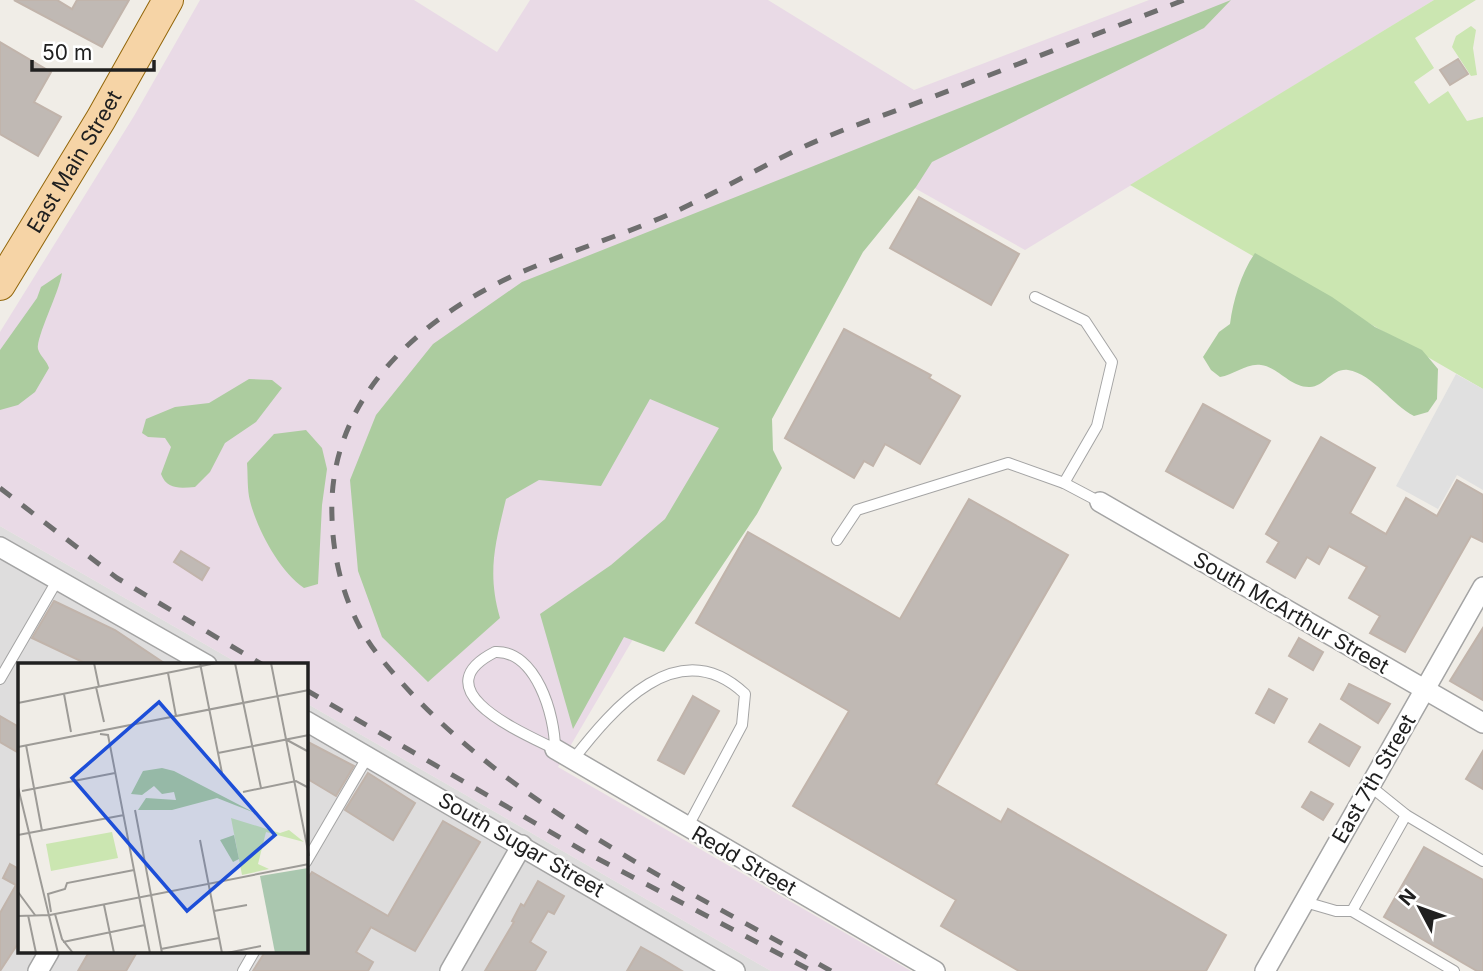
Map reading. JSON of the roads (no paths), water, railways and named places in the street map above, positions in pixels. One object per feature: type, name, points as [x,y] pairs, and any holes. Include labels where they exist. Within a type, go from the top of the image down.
[{"type":"main road","name":"East Main Street","points":[[0,285],[101,119],[168,0]]},
{"type":"street","name":"South McArthur Street","points":[[1100,502],[1483,723]]},
{"type":"street","points":[[0,547],[204,663]]},
{"type":"street","name":"East 7th Street","points":[[1265,971],[1483,587]]},
{"type":"street","name":"South Sugar Street","points":[[308,722],[522,845],[722,968]]},
{"type":"street","name":"Redd Street","points":[[555,750],[935,971]]},
{"type":"street","points":[[450,971],[522,845]]},
{"type":"street","points":[[38,971],[49,954]]},
{"type":"lane","points":[[1035,297],[1084,321],[1112,362],[1097,426],[1064,483]]},
{"type":"lane","points":[[837,540],[857,510],[1008,463],[1064,483],[1100,502]]},
{"type":"lane","points":[[0,679],[58,579]]},
{"type":"lane","points":[[495,652],[509,652],[523,660],[543,697],[555,750],[503,723],[475,701],[469,690],[470,674],[483,658],[495,652]]},
{"type":"lane","points":[[572,761],[589,739],[641,688],[667,673],[690,668],[727,677],[745,694],[742,725],[687,829]]},
{"type":"lane","points":[[308,859],[368,756]]},
{"type":"lane","points":[[1370,786],[1406,815],[1483,862]]},
{"type":"lane","points":[[1352,911],[1406,815]]},
{"type":"lane","points":[[1305,902],[1336,911],[1352,911],[1454,971]]},
{"type":"lane","points":[[243,971],[253,954]]},
{"type":"railway","points":[[831,971],[590,834],[532,796],[476,754],[425,707],[368,641],[344,590],[335,554],[332,517],[334,475],[345,436],[362,400],[386,368],[414,339],[481,292],[538,265],[668,215],[831,135],[1184,0]]},
{"type":"railway","points":[[0,488],[117,578],[260,663]]},
{"type":"railway","points":[[308,691],[585,852],[812,971]]}]
